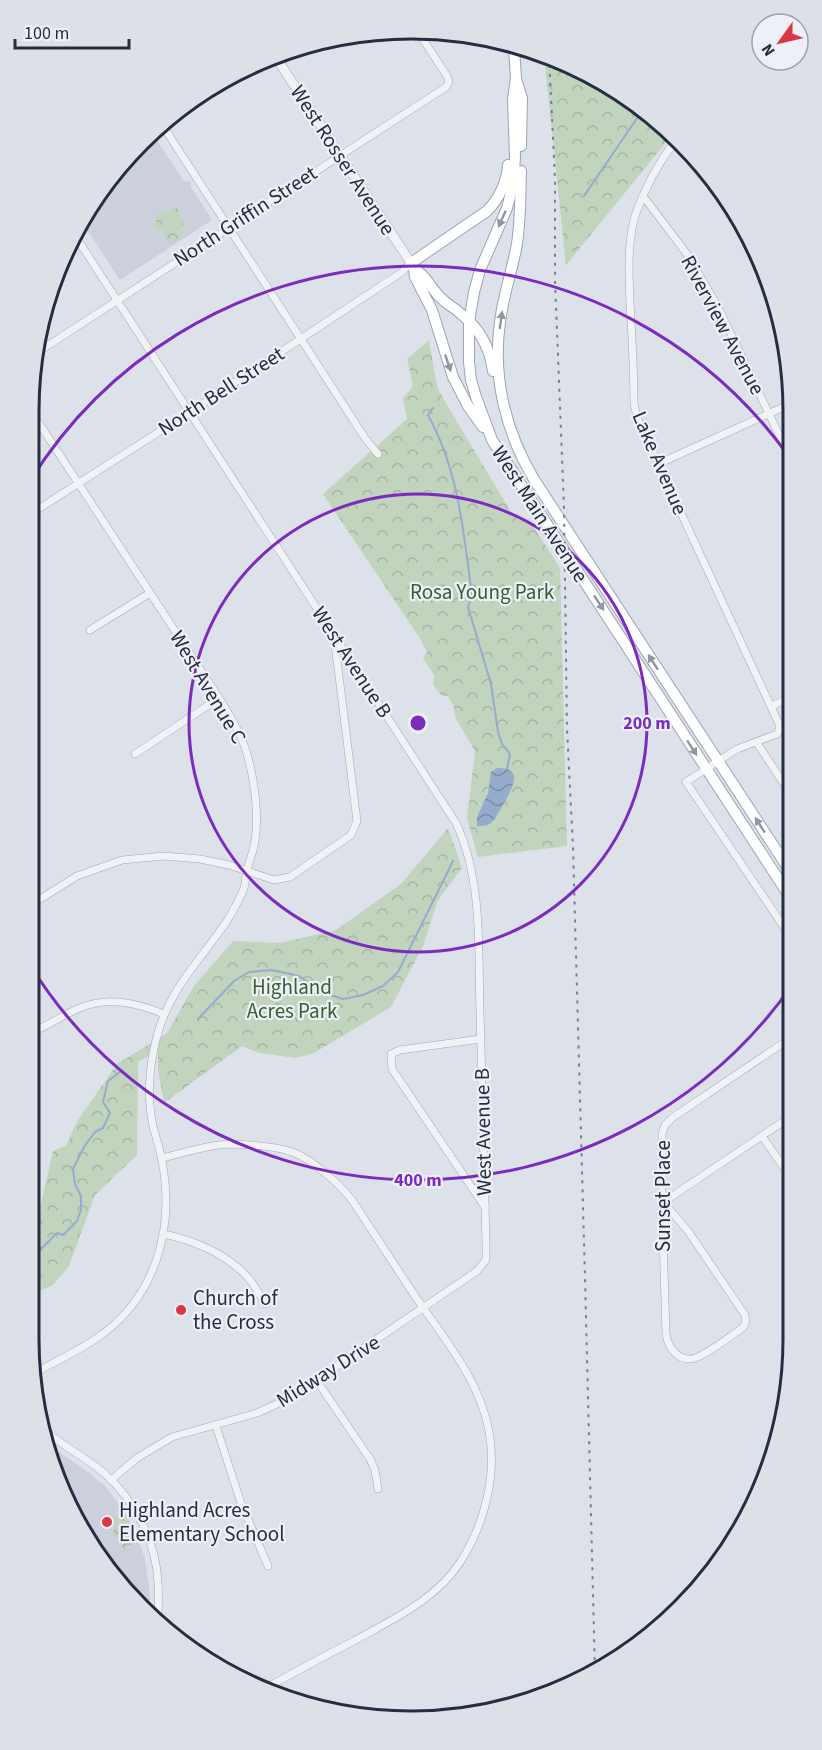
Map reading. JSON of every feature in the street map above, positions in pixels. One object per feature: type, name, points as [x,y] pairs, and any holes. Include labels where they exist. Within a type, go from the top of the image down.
[{"type":"main road","name":"West Main Avenue","points":[[514,54],[523,115],[519,230],[500,323],[498,354],[504,406],[518,450],[535,481],[783,860]]},
{"type":"main road","name":"West Main Avenue","points":[[516,78],[513,91],[515,165],[511,192],[507,208],[480,270],[469,322],[468,362],[476,397],[492,440],[783,886]]},
{"type":"main road","points":[[412,266],[496,202],[508,174],[514,111]]},
{"type":"main road","points":[[412,266],[440,297],[480,334],[489,352],[501,418],[518,450]]},
{"type":"main road","points":[[412,266],[432,310],[456,384],[468,406],[492,440]]},
{"type":"street","name":"North Griffin Street","points":[[44,348],[443,89],[449,82],[447,76],[423,40]]},
{"type":"street","name":"West Rosser Avenue","points":[[280,63],[412,266]]},
{"type":"street","points":[[166,131],[365,438],[378,454]]},
{"type":"street","name":"Lake Avenue","points":[[672,146],[643,196],[635,218],[629,268],[634,404],[637,417],[658,465],[779,724],[777,734],[757,743]]},
{"type":"street","name":"Riverview Avenue","points":[[643,196],[687,254],[713,298],[783,444]]},
{"type":"street","name":"West Avenue B","points":[[79,242],[444,803],[462,835],[470,860],[476,896],[485,1207]]},
{"type":"street","name":"North Bell Street","points":[[39,508],[412,266]]},
{"type":"street","points":[[658,465],[783,407]]},
{"type":"street","name":"West Avenue C","points":[[39,423],[219,698],[240,735],[251,768],[256,801],[256,838],[243,889],[229,918],[173,994],[155,1042],[149,1081],[153,1123],[165,1175],[166,1206],[164,1234],[159,1256],[137,1299],[125,1313],[97,1338],[41,1369]]},
{"type":"street","points":[[90,630],[150,592]]},
{"type":"street","points":[[39,899],[77,876],[122,860],[164,856],[228,865],[274,880],[290,877],[351,835],[357,821],[334,633]]},
{"type":"street","points":[[135,754],[219,698]]},
{"type":"street","points":[[771,706],[783,701]]},
{"type":"street","points":[[783,782],[757,743],[737,749],[686,782],[783,926]]},
{"type":"street","points":[[39,1029],[81,1007],[100,1002],[121,1002],[146,1007],[164,1014]]},
{"type":"street","points":[[481,1039],[400,1050],[391,1054],[392,1069],[485,1207]]},
{"type":"street","name":"Sunset Place","points":[[662,1203],[688,1231],[745,1315],[744,1326],[695,1358],[684,1358],[675,1353],[668,1344],[666,1334],[662,1203],[662,1134],[665,1125],[672,1118],[783,1043]]},
{"type":"street","points":[[662,1203],[783,1122]]},
{"type":"street","points":[[762,1136],[783,1166]]},
{"type":"street","points":[[162,1158],[219,1145],[261,1146],[295,1153],[319,1168],[350,1198],[465,1369],[482,1403],[489,1432],[491,1462],[489,1492],[482,1519],[460,1562],[439,1588],[394,1619],[273,1684]]},
{"type":"street","name":"Midway Drive","points":[[111,1480],[137,1458],[172,1437],[268,1409],[291,1398],[477,1272],[486,1260],[485,1207]]},
{"type":"street","points":[[164,1234],[182,1238],[226,1258],[250,1280],[264,1304]]},
{"type":"street","points":[[317,1381],[370,1459],[375,1470],[378,1489]]},
{"type":"street","points":[[216,1426],[241,1503],[268,1566]]},
{"type":"street","points":[[52,1436],[99,1469],[132,1506],[142,1523],[155,1562],[158,1611]]},
{"type":"shaded area","points":[[157,140],[184,181],[191,182],[191,187],[212,220],[120,280],[87,229],[116,185]]},
{"type":"shaded area","name":"Highland Acres Elementary School","points":[[56,1450],[105,1486],[127,1515],[145,1559],[150,1600],[146,1600],[131,1584],[102,1546],[77,1504]]},
{"type":"green space","points":[[545,64],[576,77],[618,102],[667,141],[566,265]]},
{"type":"green space","points":[[178,208],[185,228],[179,239],[170,244],[161,230],[157,230],[155,226],[158,214],[164,211],[168,214],[171,209]]},
{"type":"green space","name":"Rosa Young Park","points":[[429,340],[437,387],[447,405],[514,517],[533,526],[560,568],[567,846],[478,857],[467,819],[475,751],[455,717],[454,707],[448,696],[442,696],[433,685],[434,675],[423,658],[427,652],[421,640],[323,494],[407,419],[403,398],[413,386],[407,359]]},
{"type":"green space","name":"Highland Acres Park","points":[[448,828],[462,868],[438,900],[423,946],[391,1007],[314,1053],[296,1058],[260,1053],[242,1046],[164,1103],[158,1070],[158,1051],[138,1062],[137,1155],[95,1195],[69,1266],[53,1285],[39,1291],[39,1207],[53,1151],[66,1146],[78,1120],[117,1064],[167,1033],[194,986],[233,941],[280,943],[336,930],[401,884]]},
{"type":"green space","points":[[123,1512],[137,1539],[124,1551],[119,1537],[115,1538],[112,1533],[115,1529],[110,1520]]},
{"type":"water","points":[[497,768],[510,770],[513,773],[514,782],[491,823],[477,826],[477,817],[488,793],[491,772]]},
{"type":"waterway","points":[[584,196],[638,117]]},
{"type":"waterway","points":[[433,408],[428,415],[447,458],[459,504],[472,597],[468,607],[491,684],[498,732],[502,744],[510,754],[507,769]]},
{"type":"waterway","points":[[198,1019],[234,981],[249,972],[272,970],[299,976],[321,992],[343,999],[363,995],[383,986],[398,972],[453,861]]},
{"type":"waterway","points":[[39,1251],[57,1233],[63,1235],[77,1221],[81,1210],[81,1196],[75,1184],[73,1169],[84,1147],[95,1132],[103,1128],[110,1113],[103,1102],[108,1081],[120,1072]]},
{"type":"railway","points":[[549,66],[555,179],[555,280],[564,508],[567,729],[573,847],[595,1662]]},
{"type":"place","name":"Church of the Cross","points":[[181,1310]]},
{"type":"place","name":"Highland Acres Elementary School","points":[[107,1522]]}]
